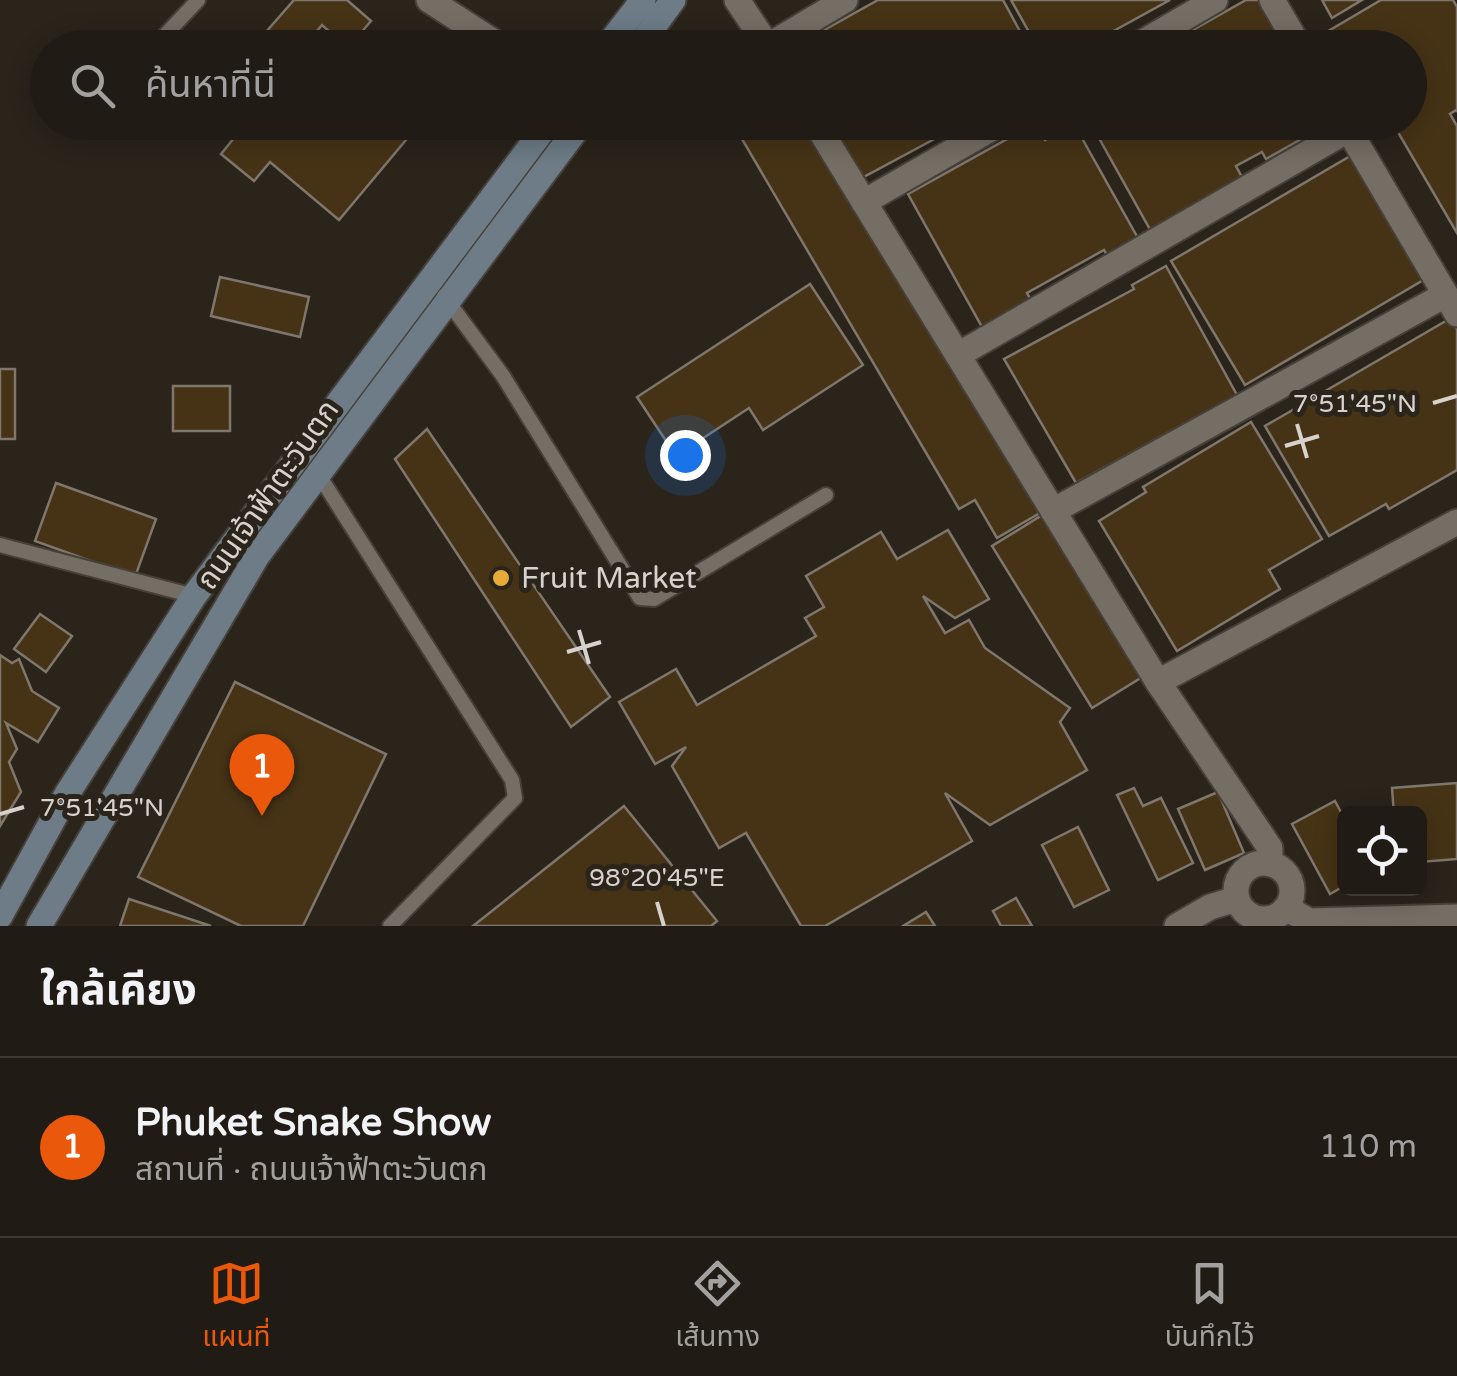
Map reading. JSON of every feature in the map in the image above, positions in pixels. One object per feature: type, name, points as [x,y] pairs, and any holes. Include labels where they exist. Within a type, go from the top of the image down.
[{"type":"main road","points":[[620,30],[643,0]]},
{"type":"main road","points":[[651,30],[673,0]]},
{"type":"main road","name":"ถนนเจ้าฟ้าตะวันตก","points":[[0,916],[67,794],[194,596],[536,140]]},
{"type":"main road","name":"ถนนเจ้าฟ้าตะวันตก","points":[[39,926],[257,556],[569,140]]},
{"type":"street","points":[[429,0],[475,30]]},
{"type":"street","points":[[737,0],[757,30]]},
{"type":"street","points":[[796,30],[846,0]]},
{"type":"street","points":[[1164,30],[1215,0]]},
{"type":"street","points":[[1272,0],[1290,30]]},
{"type":"street","points":[[826,140],[1158,682],[1270,848],[1270,864]]},
{"type":"street","points":[[864,202],[971,140]]},
{"type":"street","points":[[958,355],[1322,140]]},
{"type":"street","points":[[1053,510],[1451,305],[1354,140]]},
{"type":"street","points":[[1158,682],[1457,522]]},
{"type":"street","points":[[1256,864],[1280,868],[1292,887],[1286,908],[1274,918],[1258,919],[1245,912],[1236,899],[1236,885],[1243,872],[1256,864]]},
{"type":"street","points":[[1177,926],[1210,916],[1236,899]]},
{"type":"street","points":[[1286,908],[1309,922],[1445,920]]},
{"type":"lane","points":[[170,30],[198,0]]},
{"type":"lane","points":[[430,281],[503,376],[640,598],[654,599],[826,495]]},
{"type":"lane","points":[[303,451],[512,780],[514,798],[390,926]]},
{"type":"lane","points":[[0,545],[194,596]]},
{"type":"building","points":[[294,0],[347,0],[371,21],[363,30],[328,30],[322,25],[318,30],[268,30]]},
{"type":"building","points":[[878,0],[1003,0],[1019,30],[824,30]]},
{"type":"building","points":[[1011,0],[1170,0],[1115,30],[1028,30]]},
{"type":"building","points":[[1246,0],[1259,0],[1276,30],[1193,30]]},
{"type":"building","points":[[1322,0],[1362,0],[1332,18]]},
{"type":"building","points":[[1381,0],[1453,0],[1457,7],[1457,112],[1450,114],[1457,126],[1457,233],[1403,140],[1427,140],[1427,30],[1330,30]]},
{"type":"building","points":[[232,140],[406,140],[339,220],[270,162],[254,181],[221,154]]},
{"type":"building","points":[[743,140],[820,140],[1045,510],[997,538],[975,500],[959,509]]},
{"type":"building","points":[[836,140],[932,140],[858,180]]},
{"type":"building","points":[[1005,140],[1083,140],[1139,240],[1108,257],[1104,250],[1027,293],[1031,300],[982,327],[908,194]]},
{"type":"building","points":[[1100,140],[1300,140],[1266,159],[1262,152],[1236,166],[1244,181],[1152,233]]},
{"type":"building","points":[[1352,155],[1425,279],[1245,385],[1171,261]]},
{"type":"building","points":[[1166,266],[1237,395],[1076,483],[1004,359],[1134,289],[1132,285]]},
{"type":"building","points":[[220,277],[309,297],[300,337],[211,316]]},
{"type":"building","points":[[810,284],[863,365],[763,430],[749,408],[676,456],[637,397]]},
{"type":"building","points":[[1451,318],[1457,329],[1457,470],[1389,509],[1386,504],[1329,536],[1265,426]]},
{"type":"building","points":[[0,369],[15,369],[15,439],[0,439]]},
{"type":"building","points":[[173,386],[230,386],[230,431],[173,431]]},
{"type":"building","points":[[1251,422],[1322,539],[1269,570],[1280,589],[1177,651],[1099,521],[1146,492],[1143,487]]},
{"type":"building","name":"Fruit Market","points":[[427,429],[610,697],[571,727],[395,459]]},
{"type":"building","points":[[56,483],[156,519],[135,577],[35,541]]},
{"type":"building","points":[[1047,512],[1147,674],[1092,708],[992,546]]},
{"type":"building","points":[[948,530],[989,599],[955,618],[923,596],[945,633],[969,620],[985,648],[1070,708],[1060,722],[1087,770],[990,825],[945,793],[972,841],[825,926],[801,926],[746,833],[719,848],[672,766],[686,747],[655,764],[619,702],[676,669],[697,705],[816,636],[805,618],[824,607],[806,576],[881,532],[897,559]]},
{"type":"building","points":[[40,614],[72,636],[46,672],[14,649]]},
{"type":"building","points":[[0,655],[12,663],[19,659],[32,691],[59,708],[38,742],[6,723],[17,749],[9,762],[21,792],[0,826]]},
{"type":"building","points":[[235,682],[386,754],[303,926],[241,926],[138,877]]},
{"type":"building","points":[[1457,783],[1457,859],[1427,861],[1427,806],[1393,806],[1392,788]]},
{"type":"building","points":[[1134,788],[1143,806],[1161,798],[1193,863],[1158,880],[1117,795]]},
{"type":"building","points":[[1218,792],[1244,853],[1205,870],[1178,809]]},
{"type":"building","points":[[1335,801],[1337,890],[1330,894],[1292,824]]},
{"type":"building","points":[[624,806],[717,921],[711,926],[473,926]]},
{"type":"building","points":[[1078,827],[1109,890],[1074,907],[1042,845]]},
{"type":"building","points":[[1016,898],[1032,926],[1001,926],[993,911]]},
{"type":"building","points":[[129,899],[211,926],[120,926]]},
{"type":"building","points":[[926,912],[935,926],[903,926]]},
{"type":"place","name":"Fruit Market","points":[[501,578]]},
{"type":"place","name":"Phuket Snake Show","points":[[262,816]]}]
